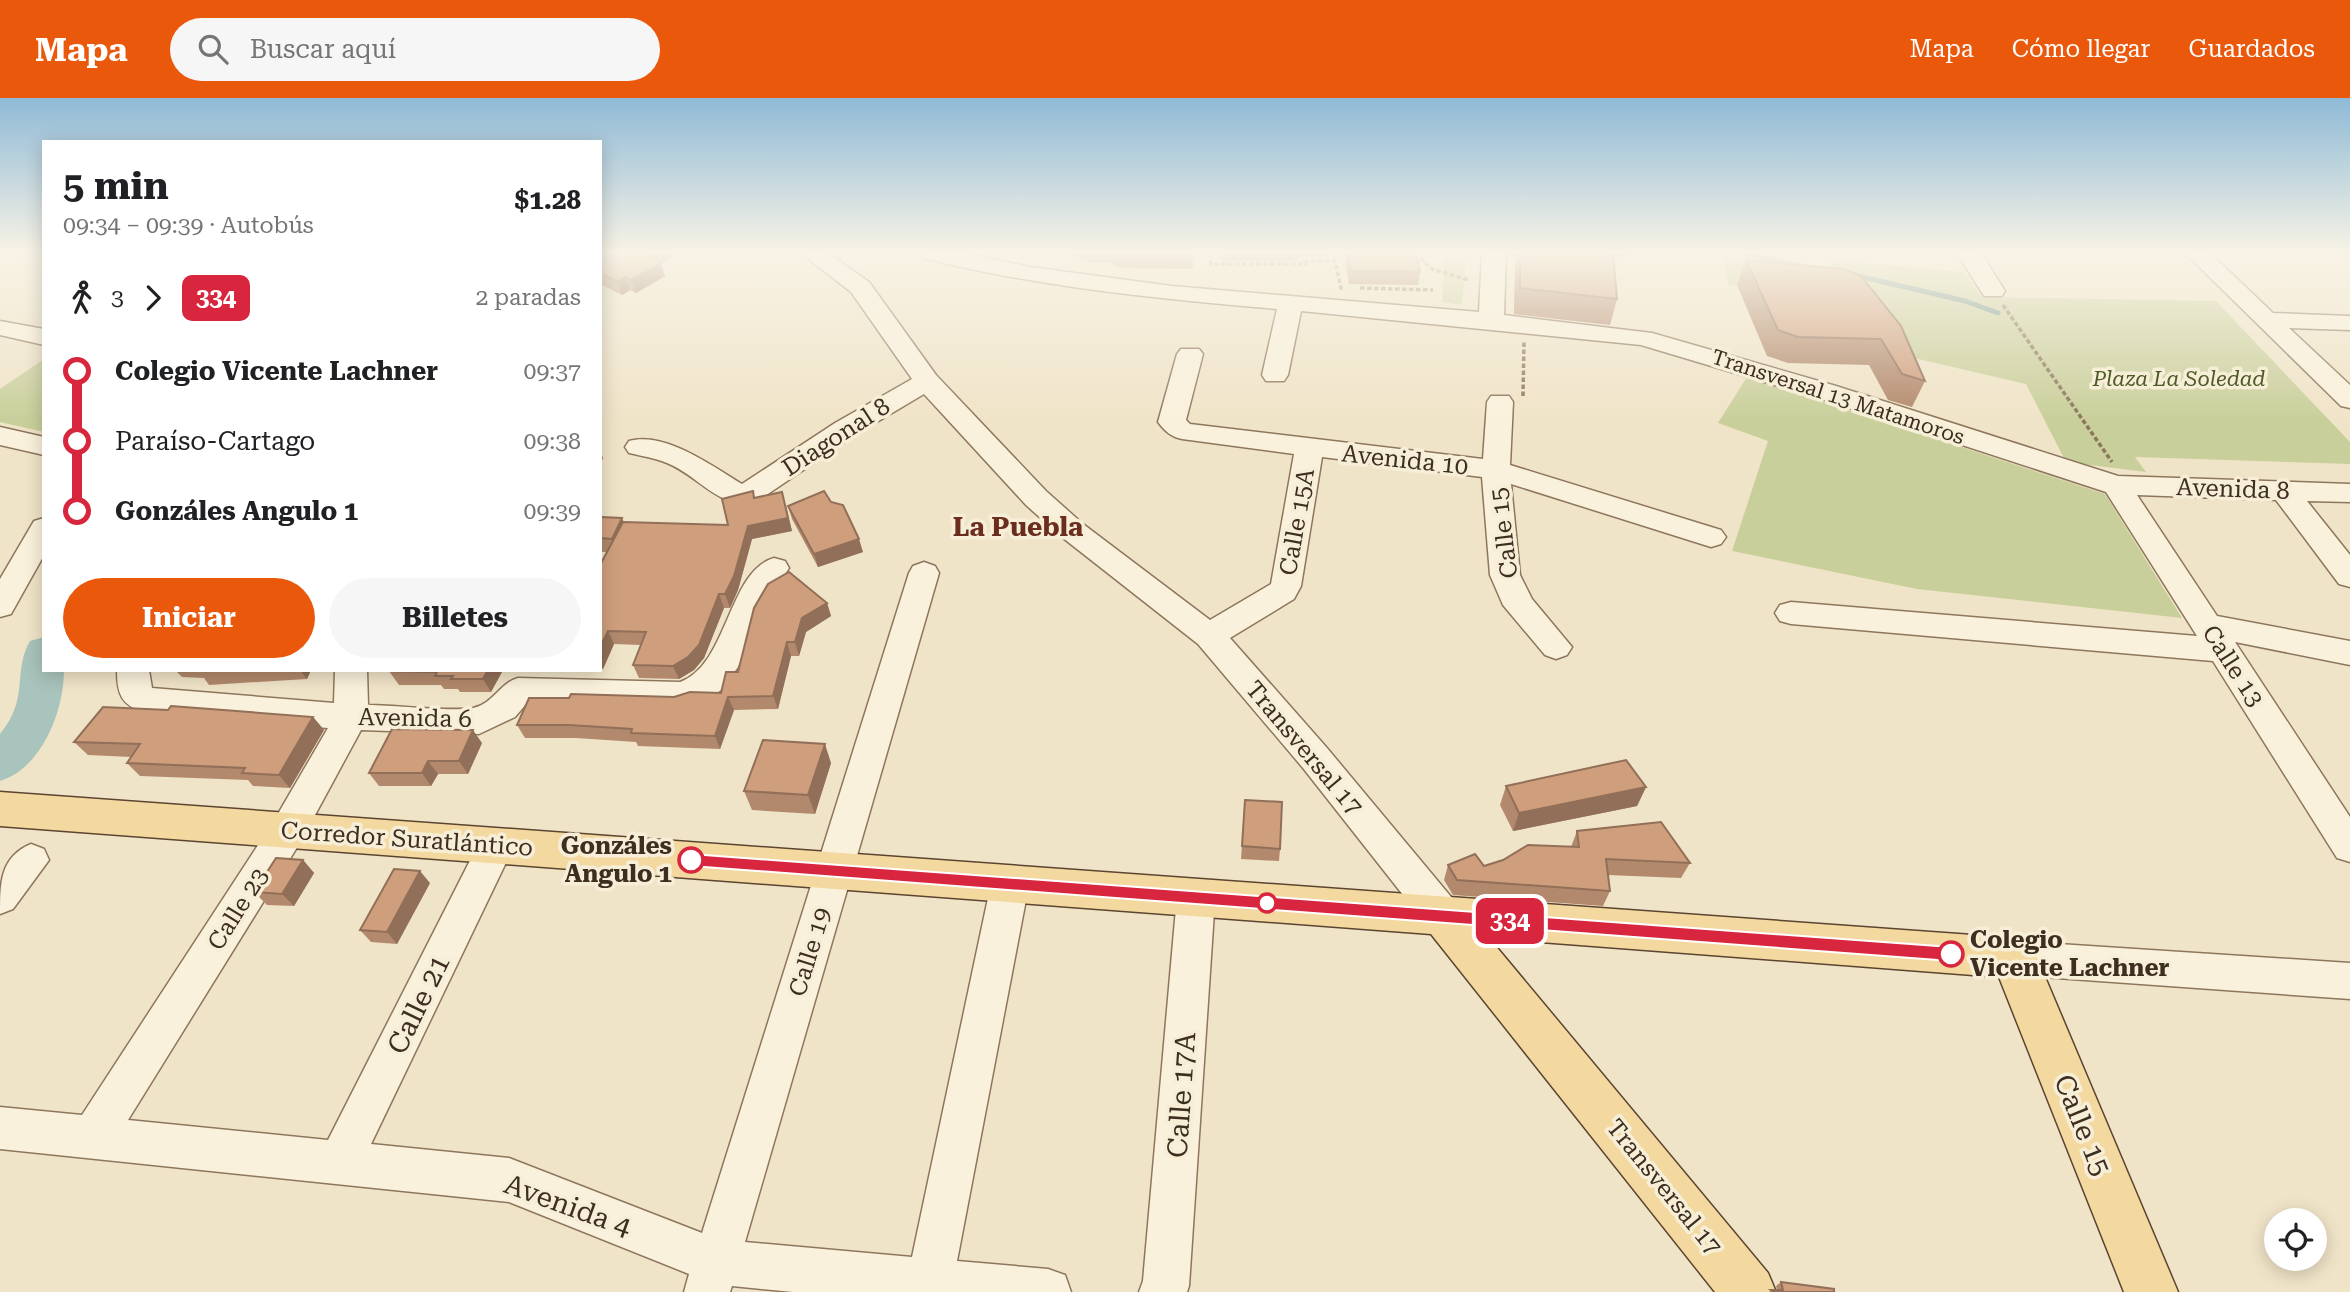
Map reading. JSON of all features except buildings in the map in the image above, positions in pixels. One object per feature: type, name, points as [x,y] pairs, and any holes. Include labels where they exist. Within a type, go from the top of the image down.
[{"type":"main road","name":"Corredor Suratlántico","points":[[0,809],[2014,958]]},
{"type":"main road","name":"Transversal 17","points":[[1443,916],[1749,1292]]},
{"type":"main road","points":[[1479,960],[1569,925]]},
{"type":"main road","name":"Calle 15","points":[[2014,958],[2151,1292]]},
{"type":"street","name":"Transversal 17","points":[[875,309],[927,382],[1036,498],[1073,531],[1209,636],[1315,758],[1443,916]]},
{"type":"street","points":[[1275,375],[1289,309]]},
{"type":"street","name":"Transversal 13 Matamoros","points":[[1340,309],[1524,323],[1631,336],[1684,348],[2122,486]]},
{"type":"street","points":[[1491,320],[1492,309]]},
{"type":"street","points":[[2253,309],[2350,400]]},
{"type":"street","points":[[2264,320],[2350,323]]},
{"type":"street","points":[[0,328],[42,337]]},
{"type":"street","name":"Avenida 10","points":[[1191,354],[1172,422],[1175,427],[1309,449],[1496,470],[1711,537]]},
{"type":"street","name":"Diagonal 8","points":[[639,447],[678,457],[738,495],[746,495],[845,429],[927,382]]},
{"type":"street","name":"Calle 15","points":[[1500,409],[1496,470],[1508,583],[1519,605],[1556,647]]},
{"type":"street","points":[[0,436],[42,446]]},
{"type":"street","name":"Calle 15A","points":[[1209,636],[1283,592],[1309,449]]},
{"type":"street","name":"Avenida 8","points":[[2122,486],[2350,493]]},
{"type":"street","name":"Calle 13","points":[[2122,486],[2350,847]]},
{"type":"street","points":[[2284,491],[2350,576]]},
{"type":"street","points":[[2,599],[42,531]]},
{"type":"street","name":"Avenida 6","points":[[136,684],[351,717],[479,721],[503,708],[523,680],[680,695],[709,681],[727,659],[744,612],[774,568]]},
{"type":"street","name":"Calle 19","points":[[711,1277],[925,573]]},
{"type":"street","points":[[1791,613],[2215,637],[2350,653]]},
{"type":"street","name":"Calle 23","points":[[94,1136],[288,830],[351,717],[351,672]]},
{"type":"street","name":"Calle 21","points":[[340,1162],[496,846]]},
{"type":"street","points":[[0,898],[31,860]]},
{"type":"street","points":[[930,1282],[1010,884]]},
{"type":"street","name":"Calle 17A","points":[[1162,1292],[1166,1286],[1196,898]]},
{"type":"street","points":[[2014,958],[2350,981]]},
{"type":"street","name":"Avenida 4","points":[[0,1128],[509,1180],[711,1277],[930,1282],[1048,1292]]},
{"type":"path","points":[[2005,309],[2122,486]]},
{"type":"path","points":[[1500,409],[1518,413],[1523,407],[1524,323]]},
{"type":"green space","name":"Plaza La Soledad","points":[[1846,309],[2223,309],[2350,442],[2350,464],[2135,457],[2146,472],[2066,462],[2026,384],[1888,352]]},
{"type":"green space","points":[[42,360],[42,432],[0,422],[0,389]]},
{"type":"green space","points":[[1747,377],[2105,494],[2182,618],[1917,589],[1732,551],[1768,441],[1718,423]]},
{"type":"waterway","points":[[1986,309],[1998,313]]},
{"type":"waterway","points":[[0,764],[31,727],[43,688],[43,672]]},
{"type":"bus line","name":"334","points":[[691,860],[1951,954]]},
{"type":"place","name":"Gonzáles Angulo 1","points":[[691,860]]},
{"type":"place","name":"Colegio Vicente Lachner","points":[[1951,954]]},
{"type":"district","name":"La Puebla","points":[[1018,527]]}]
